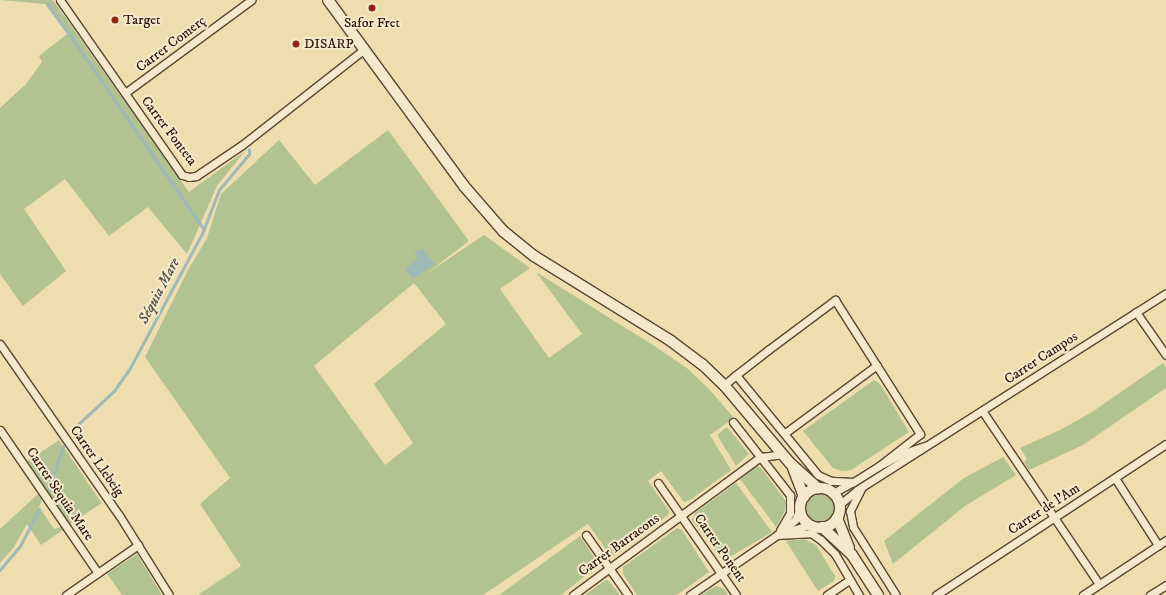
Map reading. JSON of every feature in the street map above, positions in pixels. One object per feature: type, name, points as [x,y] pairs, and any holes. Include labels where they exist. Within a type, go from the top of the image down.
[{"type":"street","name":"Carrer Fonteta","points":[[60,0],[182,175],[192,177],[242,145],[363,50]]},
{"type":"street","name":"Carrer Comerç","points":[[125,94],[251,0]]},
{"type":"street","points":[[328,0],[468,192],[503,231],[534,256],[671,341],[724,385],[790,463],[818,488],[834,493],[840,504],[837,518],[852,555],[878,595]]},
{"type":"street","name":"Carrer Campos","points":[[840,504],[862,487],[983,412],[1166,293]]},
{"type":"street","points":[[724,385],[836,300],[920,434],[879,466]]},
{"type":"street","points":[[1136,312],[1166,355]]},
{"type":"street","name":"Carrer Llebeig","points":[[0,344],[138,545],[169,595]]},
{"type":"street","points":[[785,433],[877,365]]},
{"type":"street","points":[[736,375],[818,475],[831,481],[853,482]]},
{"type":"street","points":[[983,412],[1099,584]]},
{"type":"street","points":[[733,422],[790,496],[790,513],[777,535]]},
{"type":"street","name":"Carrer Sèquia Mare","points":[[0,430],[98,573]]},
{"type":"street","name":"Carrer de l'Am","points":[[936,595],[1166,444]]},
{"type":"street","points":[[834,493],[879,466],[915,448],[931,445]]},
{"type":"street","name":"Carrer Barracons","points":[[573,595],[760,457],[783,454]]},
{"type":"street","points":[[790,463],[802,502],[803,517],[810,525]]},
{"type":"street","points":[[1115,478],[1158,545]]},
{"type":"street","name":"Carrer Barracons","points":[[658,483],[682,515]]},
{"type":"street","points":[[862,487],[850,512],[853,527],[896,595]]},
{"type":"street","points":[[690,595],[777,535],[795,520],[802,502],[818,488]]},
{"type":"street","name":"Carrer Ponent","points":[[682,515],[736,595]]},
{"type":"street","points":[[822,527],[837,518]]},
{"type":"street","points":[[777,535],[810,525],[822,527],[852,555]]},
{"type":"street","points":[[777,535],[814,534],[835,554],[859,595]]},
{"type":"street","points":[[586,535],[628,595]]},
{"type":"street","points":[[1083,595],[1166,540]]},
{"type":"street","points":[[66,595],[138,545]]},
{"type":"street","points":[[827,595],[849,580]]},
{"type":"street","points":[[1150,595],[1166,586]]},
{"type":"green space","points":[[0,0],[53,0],[189,192],[245,151],[217,186],[187,254],[148,207],[109,236],[65,179],[24,209],[66,271],[23,306],[0,274],[0,108],[26,84],[42,62],[39,56],[67,34],[45,4]]},
{"type":"green space","points":[[388,130],[469,241],[426,274],[484,235],[530,268],[500,289],[549,358],[582,334],[536,272],[656,347],[688,369],[710,390],[734,418],[710,435],[731,470],[690,500],[684,502],[661,471],[648,481],[669,511],[668,515],[616,555],[611,556],[588,524],[483,595],[198,595],[241,566],[200,504],[230,478],[145,357],[188,270],[207,238],[221,194],[279,140],[315,185]],"holes":[[[414,283],[446,324],[374,384],[413,443],[385,465],[314,366]]]},
{"type":"green space","points":[[1163,363],[1166,368],[1166,388],[1083,445],[1029,470],[1024,462],[1027,459],[1020,448],[1060,430],[1092,412]]},
{"type":"green space","points":[[874,380],[880,384],[909,432],[851,470],[842,471],[833,468],[803,431]]},
{"type":"green space","points":[[727,427],[749,454],[736,466],[717,435]]},
{"type":"green space","points":[[59,440],[101,503],[70,524],[27,461]]},
{"type":"green space","points":[[1003,457],[1016,475],[965,506],[893,564],[884,541],[964,478]]},
{"type":"green space","points":[[756,467],[760,467],[786,501],[785,511],[776,527],[740,479]]},
{"type":"green space","points":[[736,483],[772,532],[723,561],[692,520],[695,513]]},
{"type":"green space","points":[[816,489],[824,489],[834,494],[838,501],[838,515],[834,522],[824,527],[816,527],[806,522],[804,519],[801,512],[801,504],[806,494],[809,492]]},
{"type":"green space","points":[[38,494],[42,500],[39,507],[54,529],[61,527],[63,530],[41,545],[27,524],[14,547],[0,563],[0,529]]},
{"type":"green space","points":[[677,528],[682,530],[709,572],[677,595],[637,595],[623,574],[623,567]]},
{"type":"green space","points":[[580,536],[599,565],[561,595],[499,595]]},
{"type":"green space","points":[[804,539],[816,545],[835,576],[834,581],[818,591],[786,541]]},
{"type":"green space","points":[[137,554],[162,595],[122,595],[107,574]]},
{"type":"green space","points":[[608,580],[620,595],[585,595],[604,581]]},
{"type":"green space","points":[[716,586],[724,589],[728,595],[701,595]]},
{"type":"water","points":[[422,248],[435,264],[413,279],[405,269],[418,259],[414,253]]},
{"type":"waterway","points":[[48,3],[204,229]]},
{"type":"waterway","name":"Séquia Mare","points":[[71,431],[114,391],[130,368],[202,234],[219,190],[249,154],[249,150]]},
{"type":"waterway","name":"Séquia Mare","points":[[48,490],[63,447]]},
{"type":"waterway","name":"Séquia Mare","points":[[0,570],[20,546],[39,510]]},
{"type":"place","name":"Safor Fret","points":[[372,8]]},
{"type":"place","name":"Target","points":[[115,20]]},
{"type":"place","name":"DISARP","points":[[296,44]]}]
